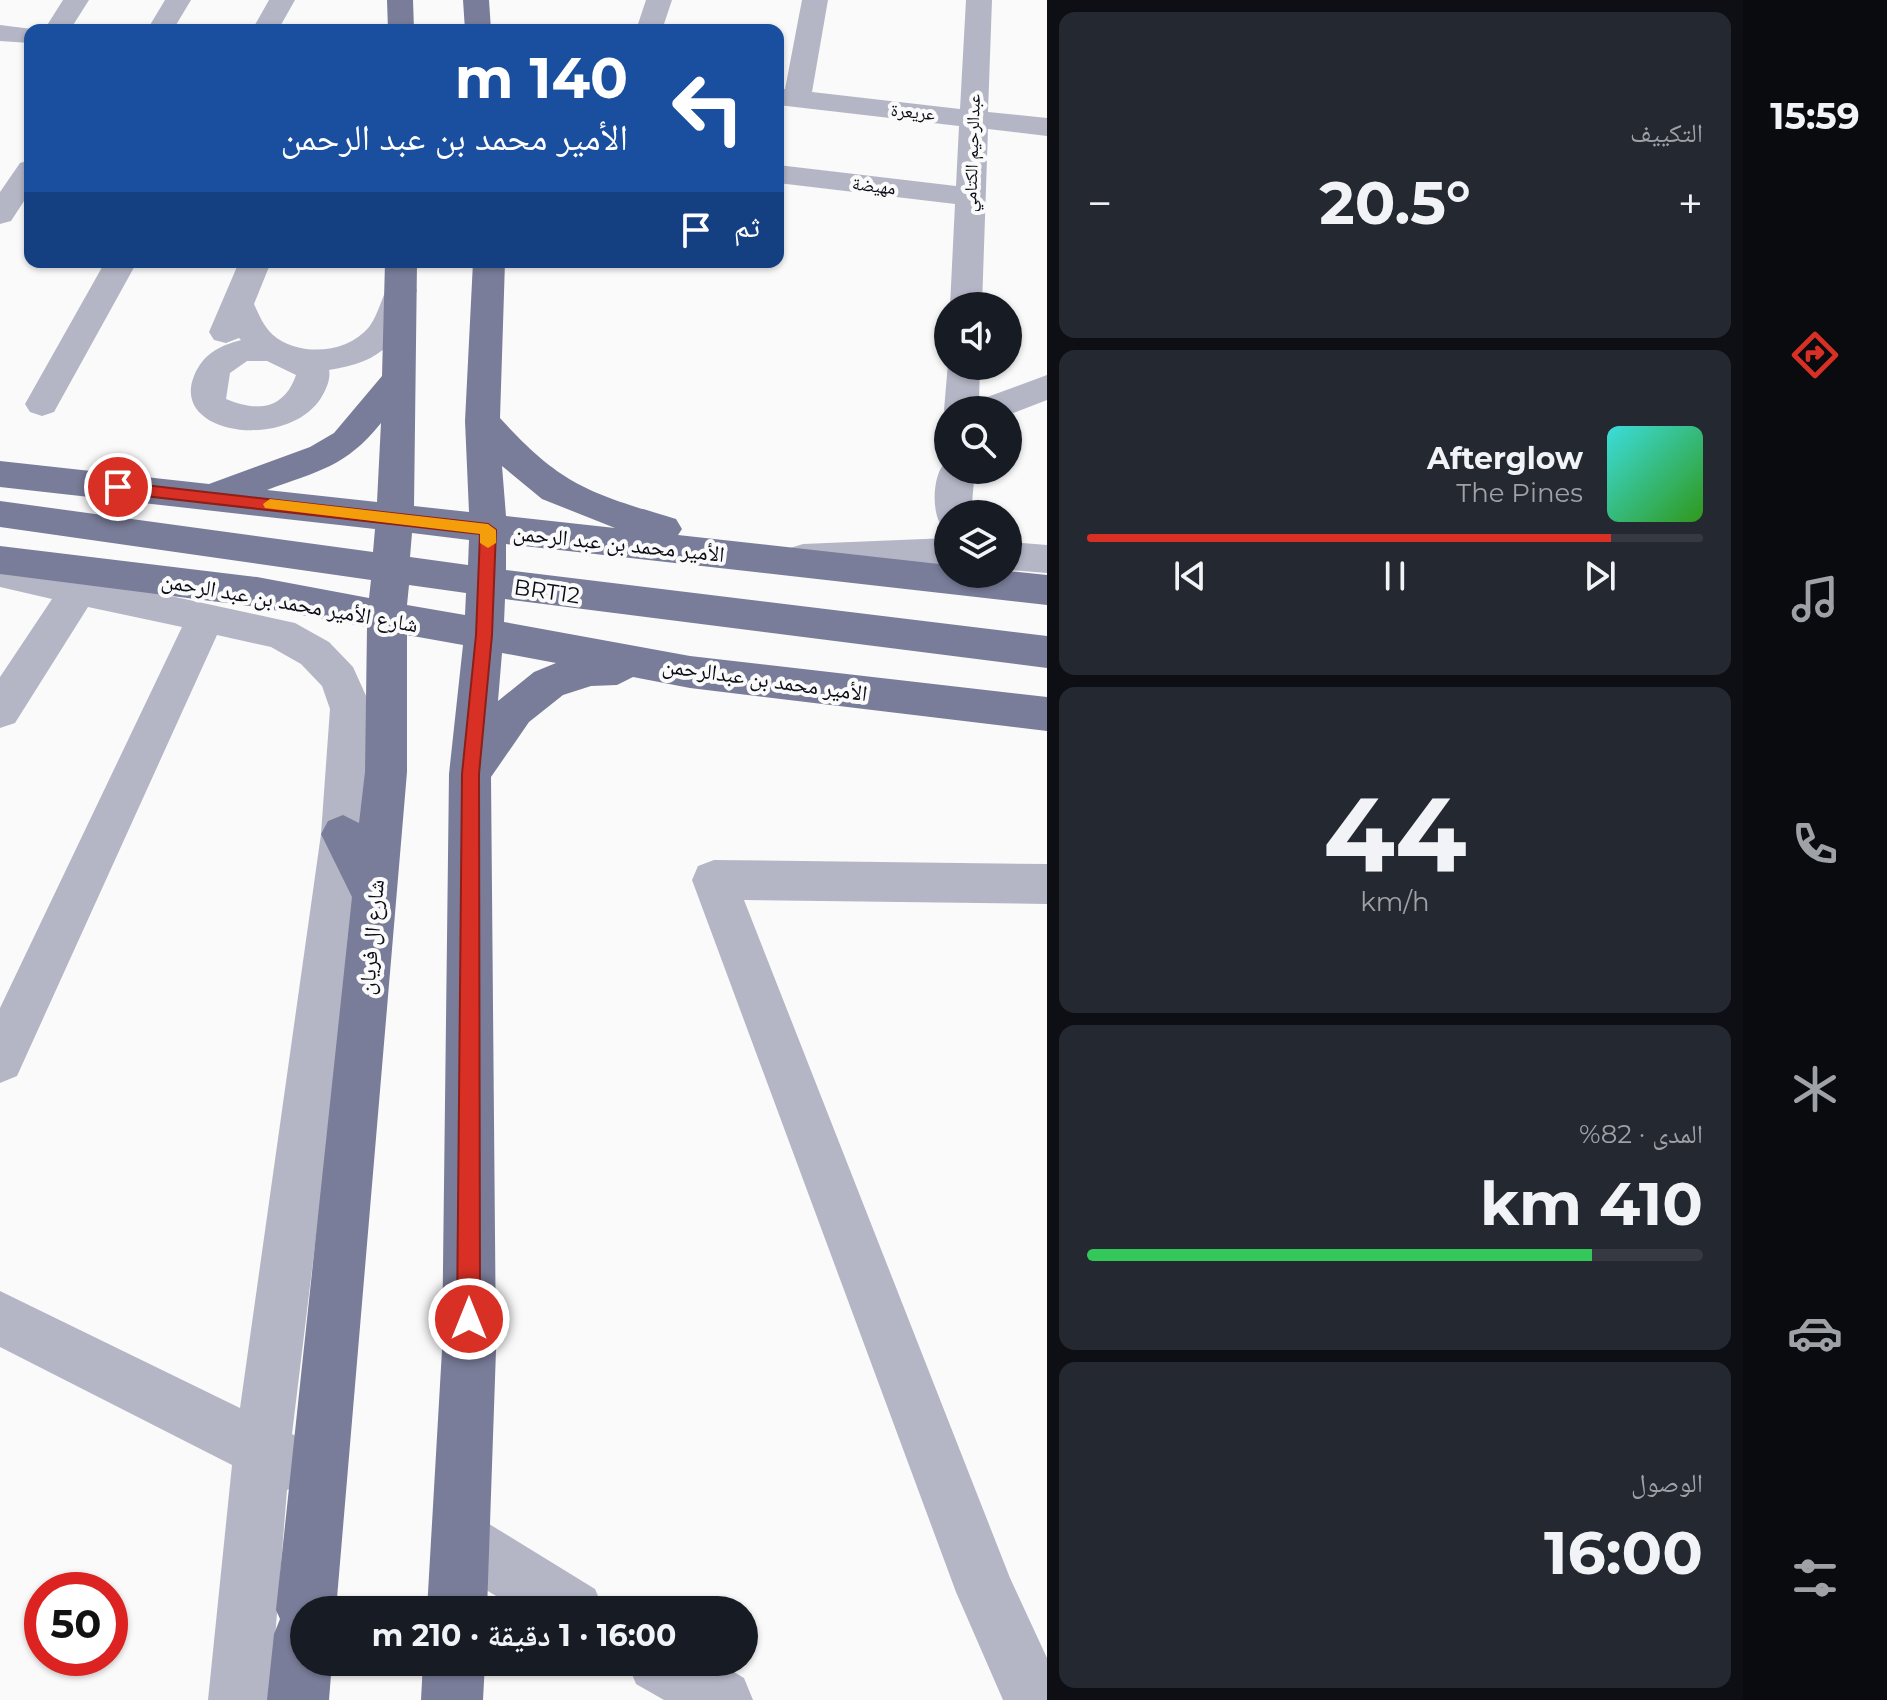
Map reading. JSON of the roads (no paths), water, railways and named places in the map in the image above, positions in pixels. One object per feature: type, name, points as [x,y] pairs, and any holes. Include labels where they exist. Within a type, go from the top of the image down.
[{"type":"main road","points":[[400,0],[401,24]]},
{"type":"main road","points":[[476,0],[478,24]]},
{"type":"main road","points":[[458,1596],[469,1350],[470,774],[484,635],[488,530],[482,421],[489,268]]},
{"type":"main road","name":"شارع ال فريان","points":[[307,1596],[386,772],[387,619],[397,519],[401,276]]},
{"type":"main road","points":[[211,497],[323,456],[346,442],[401,376]]},
{"type":"main road","points":[[482,421],[527,470],[566,494],[603,511],[768,558]]},
{"type":"main road","name":"الأمير محمد بن عبد الرحمن","points":[[0,474],[488,530],[768,558],[934,564]]},
{"type":"main road","name":"BRT12","points":[[0,514],[391,570],[1047,652]]},
{"type":"main road","name":"شارع الأمير محمد بن عبد الرحمن","points":[[0,560],[257,592],[484,635]]},
{"type":"main road","name":"الأمير محمد بن عبد الرحمن","points":[[1022,584],[1047,590]]},
{"type":"main road","name":"الأمير محمد بن عبدالرحمن","points":[[484,635],[630,658],[690,672],[1047,714]]},
{"type":"main road","points":[[470,774],[498,727],[527,695],[548,684],[595,668],[690,672]]},
{"type":"main road","points":[[343,834],[375,897]]},
{"type":"main road","points":[[298,1700],[300,1676]]},
{"type":"main road","points":[[452,1700],[453,1676]]},
{"type":"street","points":[[61,24],[76,0]]},
{"type":"street","points":[[164,24],[178,0]]},
{"type":"street","points":[[268,24],[282,0]]},
{"type":"street","points":[[651,24],[659,0]]},
{"type":"street","points":[[788,98],[815,0]]},
{"type":"street","name":"عبدالرحيم الكتامي","points":[[967,292],[979,0]]},
{"type":"street","name":"عريعرة","points":[[788,98],[1047,127]]},
{"type":"street","name":"مهيضة","points":[[784,175],[970,197]]},
{"type":"street","points":[[0,215],[24,178]]},
{"type":"street","points":[[42,404],[118,268]]},
{"type":"street","points":[[238,304],[255,338],[314,373],[306,399],[292,412],[261,420],[231,416],[209,405],[205,384],[253,268]]},
{"type":"street","points":[[210,371],[236,353],[251,349],[287,356],[331,359],[358,352],[392,325],[401,276]]},
{"type":"street","points":[[1022,397],[1047,387]]},
{"type":"street","points":[[1022,557],[1047,559]]},
{"type":"street","points":[[0,573],[281,634],[315,653],[339,678],[351,709],[343,834],[262,1450],[239,1700]]},
{"type":"street","points":[[0,711],[78,590]]},
{"type":"street","points":[[0,1060],[206,617]]},
{"type":"street","points":[[1034,1700],[986,1592],[714,880],[1041,893]]},
{"type":"street","points":[[0,1318],[319,1478]]},
{"type":"street","points":[[460,1540],[551,1596]]},
{"type":"street","points":[[681,1676],[720,1700]]}]
